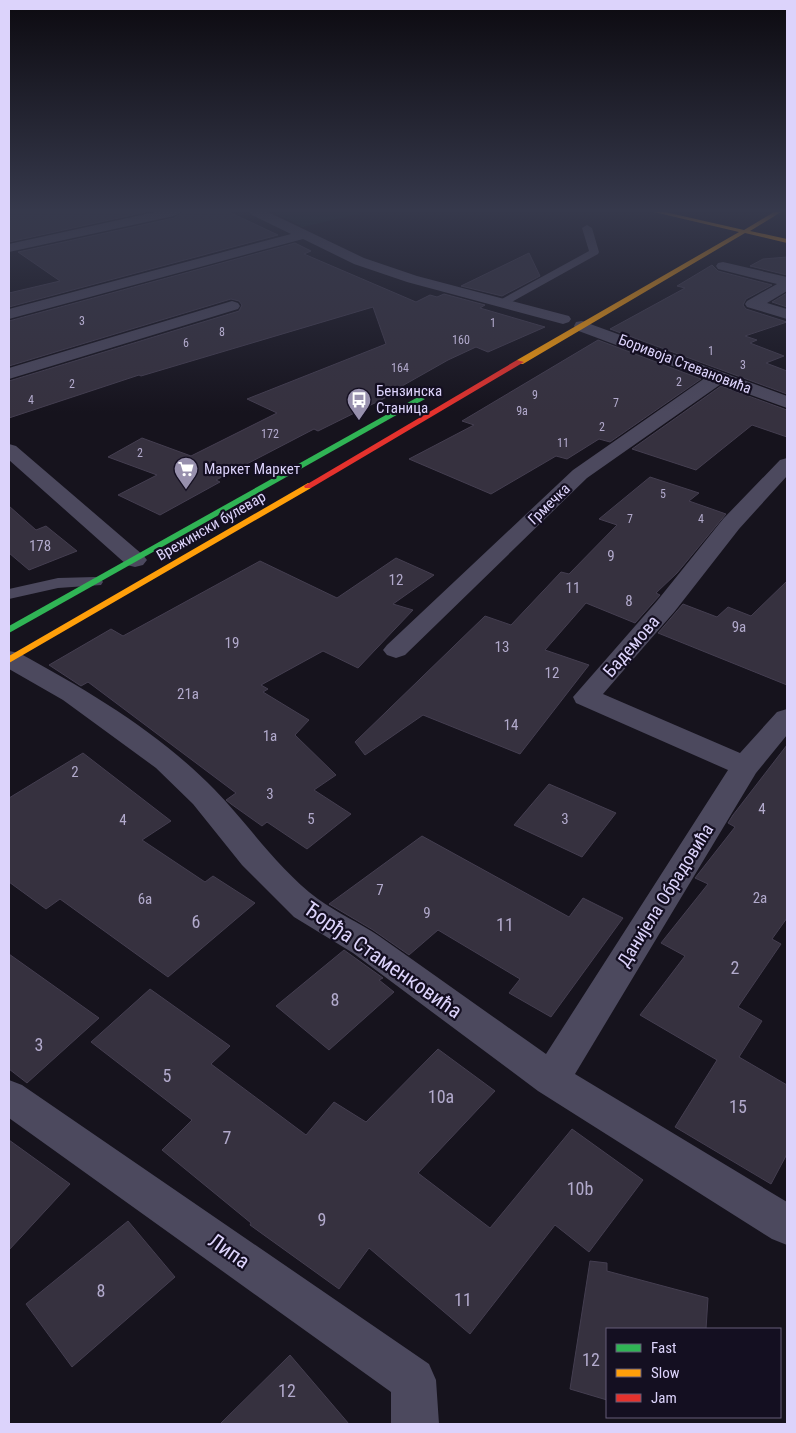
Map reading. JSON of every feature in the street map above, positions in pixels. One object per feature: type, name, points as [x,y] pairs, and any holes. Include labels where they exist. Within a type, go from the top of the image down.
[{"type":"main road","points":[[548,327],[572,320],[645,279]]},
{"type":"main road","name":"Врежински булевар","points":[[9,649],[572,320]]},
{"type":"main road","name":"Врежински булевар","points":[[9,649],[95,582],[428,395]]},
{"type":"street","points":[[9,314],[140,279]]},
{"type":"street","name":"Боривоја Стевановића","points":[[412,279],[572,320],[787,402]]},
{"type":"street","points":[[768,279],[787,284]]},
{"type":"street","points":[[787,284],[753,304],[787,314]]},
{"type":"street","points":[[9,374],[232,306]]},
{"type":"street","name":"Грмечка","points":[[396,650],[580,474],[718,377]]},
{"type":"street","points":[[9,450],[135,560]]},
{"type":"street","name":"Бадемова","points":[[745,766],[586,697],[666,606],[731,524],[787,464]]},
{"type":"street","name":"Ђорђа Стаменковића","points":[[9,649],[122,727],[166,760],[204,797],[253,857],[306,908],[365,944],[550,1079],[787,1225]]},
{"type":"street","name":"Данијела Обрадовића","points":[[550,1079],[745,766],[787,718]]},
{"type":"street","name":"Липа","points":[[9,1096],[413,1380],[415,1424]]},
{"type":"lane","points":[[504,302],[546,279]]},
{"type":"lane","points":[[12,589],[58,583],[95,582]]},
{"type":"building","points":[[57,279],[114,279],[9,307],[9,293],[60,281]]},
{"type":"building","points":[[163,279],[362,279],[416,302],[430,295],[437,297],[444,294],[485,305],[480,308],[545,327],[488,352],[476,347],[448,360],[395,390],[399,391],[318,431],[314,429],[216,480],[220,482],[160,515],[118,495],[157,475],[108,457],[142,438],[191,456],[277,413],[247,399],[386,344],[373,307],[141,376],[139,375],[9,418],[9,381],[239,311],[242,305],[239,301],[231,299],[9,366],[9,321]]},
{"type":"building","points":[[476,279],[535,279],[502,296],[461,286]]},
{"type":"building","points":[[689,279],[748,279],[772,285],[746,299],[743,305],[746,309],[787,322],[745,336],[757,340],[750,343],[784,356],[766,363],[787,371],[787,394],[610,329],[685,288],[677,286]]},
{"type":"building","points":[[787,293],[787,307],[772,302]]},
{"type":"building","points":[[598,340],[701,379],[610,442],[599,439],[567,459],[556,456],[491,494],[409,459],[474,425],[462,421]]},
{"type":"building","points":[[721,386],[787,410],[787,437],[752,425],[696,470],[632,449]]},
{"type":"building","points":[[650,477],[699,493],[689,501],[726,514],[677,573],[656,593],[660,595],[635,623],[586,603],[545,650],[589,665],[520,754],[423,715],[365,755],[355,742],[485,616],[511,625],[561,572],[569,574],[617,525],[599,519]]},
{"type":"building","points":[[9,506],[36,530],[46,526],[77,551],[29,570],[9,553]]},
{"type":"building","points":[[396,558],[434,575],[393,604],[413,610],[358,668],[323,651],[261,685],[268,689],[263,692],[309,720],[295,735],[336,775],[314,790],[351,814],[307,849],[267,822],[262,826],[231,804],[226,800],[236,793],[88,682],[81,686],[49,665],[111,629],[123,636],[260,561],[337,598]]},
{"type":"building","points":[[787,581],[787,685],[658,633],[683,604],[717,617],[728,607],[751,616]]},
{"type":"building","points":[[787,745],[787,918],[772,939],[781,944],[738,1007],[762,1021],[739,1057],[787,1085],[787,1154],[771,1184],[675,1127],[717,1060],[640,1015],[685,956],[661,943],[708,884],[695,878],[735,827],[728,823],[733,815]]},
{"type":"building","points":[[83,753],[171,821],[142,840],[205,882],[213,876],[255,903],[168,977],[60,899],[46,909],[9,882],[9,798]]},
{"type":"building","points":[[549,784],[616,813],[582,857],[514,825]]},
{"type":"building","points":[[422,836],[569,917],[583,898],[623,918],[551,1017],[509,993],[520,979],[438,930],[409,955],[373,930],[329,904]]},
{"type":"building","points":[[344,950],[383,978],[379,980],[394,992],[329,1050],[276,1006]]},
{"type":"building","points":[[9,954],[99,1018],[27,1083],[9,1069]]},
{"type":"building","points":[[150,989],[230,1046],[211,1064],[306,1135],[334,1102],[366,1122],[438,1049],[495,1091],[418,1173],[490,1228],[572,1129],[643,1180],[589,1252],[555,1225],[470,1334],[369,1248],[339,1289],[250,1225],[251,1223],[162,1150],[192,1120],[91,1042]]},
{"type":"building","points":[[9,1140],[70,1184],[9,1250]]},
{"type":"building","points":[[128,1221],[175,1277],[72,1367],[26,1304]]},
{"type":"building","points":[[590,1261],[607,1263],[607,1271],[708,1298],[706,1328],[606,1328],[606,1400],[570,1389]]},
{"type":"building","points":[[290,1355],[349,1424],[220,1424]]},
{"type":"traffic: fast","points":[[9,630],[421,399]]},
{"type":"traffic: slow","points":[[520,362],[663,279]]},
{"type":"traffic: slow","points":[[9,660],[308,486]]},
{"type":"traffic: jam","points":[[308,486],[520,362]]},
{"type":"place","name":"Бензинска Станица","points":[[359,421]]},
{"type":"place","name":"Маркет Маркет","points":[[186,490]]}]
